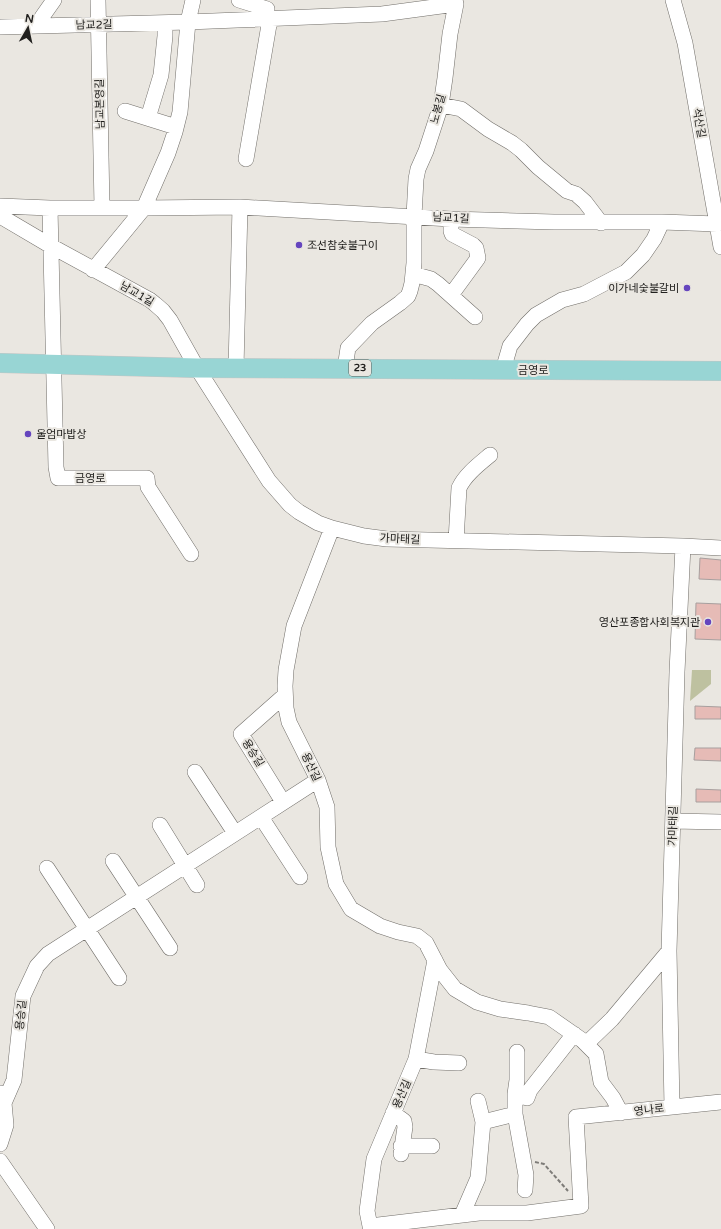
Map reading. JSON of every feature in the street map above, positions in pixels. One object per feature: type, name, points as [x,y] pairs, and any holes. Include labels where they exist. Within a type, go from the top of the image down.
[{"type":"main road","name":"금영로","points":[[0,363],[197,368],[721,371]]},
{"type":"street","points":[[39,26],[42,16],[54,0]]},
{"type":"street","name":"남교본영길","points":[[98,0],[102,207]]},
{"type":"street","points":[[93,270],[144,208],[168,153],[176,127],[182,99],[188,22],[193,0]]},
{"type":"street","points":[[239,0],[267,12],[246,159]]},
{"type":"street","name":"석산길","points":[[673,0],[685,43],[721,247]]},
{"type":"street","name":"남교2길","points":[[0,27],[188,22],[267,12],[382,14],[455,2]]},
{"type":"street","name":"노봉길","points":[[414,216],[415,190],[418,169],[426,151],[441,105],[455,2]]},
{"type":"street","points":[[148,118],[161,75],[165,40],[165,23]]},
{"type":"street","points":[[441,105],[461,109],[488,129],[512,142],[538,167],[567,191],[576,194],[585,202],[601,223]]},
{"type":"street","points":[[125,111],[176,127]]},
{"type":"street","name":"남교1길","points":[[0,206],[50,208],[240,207],[451,219],[717,224]]},
{"type":"street","points":[[236,368],[240,207]]},
{"type":"street","points":[[50,208],[54,365]]},
{"type":"street","name":"남교1길","points":[[0,216],[155,304],[170,320],[197,368]]},
{"type":"street","points":[[345,368],[348,348],[372,323],[408,296],[413,274],[414,216]]},
{"type":"street","points":[[451,219],[452,234],[473,245],[476,248],[478,258],[452,296]]},
{"type":"street","points":[[503,370],[510,346],[536,315],[562,300],[588,292],[626,272],[638,261],[647,249],[654,239],[662,222]]},
{"type":"street","points":[[413,274],[431,279],[475,317]]},
{"type":"street","name":"금영로","points":[[54,365],[56,467],[58,478],[147,478],[148,487],[191,554]]},
{"type":"street","name":"가마태길","points":[[197,368],[269,481],[281,496],[290,506],[299,512],[332,528],[364,536],[387,539],[721,548]]},
{"type":"street","points":[[456,540],[459,488],[469,474],[490,455]]},
{"type":"street","name":"용산길","points":[[332,528],[294,626],[285,675],[286,708],[289,722],[318,780],[326,806],[328,847],[336,884],[351,909],[380,926],[417,936],[426,942],[440,970],[455,989],[477,1002],[500,1009],[549,1017],[574,1034],[596,1054],[600,1082],[613,1098],[621,1113]]},
{"type":"street","name":"가마태길","points":[[672,1107],[669,951],[677,672],[683,546]]},
{"type":"street","name":"용승길","points":[[283,802],[241,734],[286,695]]},
{"type":"street","points":[[195,772],[235,833]]},
{"type":"street","name":"용승길","points":[[2,1097],[14,1080],[23,996],[37,966],[42,959],[318,780]]},
{"type":"street","points":[[261,817],[300,877]]},
{"type":"street","points":[[673,821],[721,822]]},
{"type":"street","points":[[160,826],[197,885]]},
{"type":"street","points":[[113,861],[170,948]]},
{"type":"street","points":[[47,868],[119,978]]},
{"type":"street","points":[[586,1044],[612,1019],[669,951]]},
{"type":"street","name":"용산길","points":[[435,960],[416,1059],[374,1159],[367,1211],[371,1228],[479,1213],[527,1213],[581,1206]]},
{"type":"street","points":[[515,1094],[527,1098],[530,1090],[574,1034]]},
{"type":"street","points":[[517,1052],[515,1114],[526,1175],[525,1190]]},
{"type":"street","points":[[416,1059],[434,1062],[459,1063]]},
{"type":"street","points":[[0,1144],[6,1125],[2,1097]]},
{"type":"street","points":[[462,1215],[478,1178],[483,1122],[478,1101]]},
{"type":"street","name":"영나로","points":[[581,1206],[576,1117],[721,1102]]},
{"type":"street","points":[[394,1113],[404,1122],[405,1127],[401,1150],[432,1146]]},
{"type":"street","points":[[483,1122],[515,1114]]},
{"type":"street","points":[[0,1161],[47,1229]]},
{"type":"path","points":[[522,1158],[544,1164],[581,1206]]},
{"type":"green space","points":[[692,670],[711,670],[711,684],[690,701]]},
{"type":"building","points":[[700,558],[721,560],[721,580],[699,579]]},
{"type":"building","name":"영산포종합사회복지관","points":[[696,603],[721,604],[721,640],[695,639]]},
{"type":"building","points":[[695,706],[721,707],[721,719],[695,719]]},
{"type":"building","points":[[695,748],[721,748],[721,761],[694,760]]},
{"type":"building","points":[[696,789],[721,790],[721,802],[696,802]]},
{"type":"place","name":"조선참숯불구이","points":[[299,245]]},
{"type":"place","name":"이가네숯불갈비","points":[[687,288]]},
{"type":"place","name":"울엄마밥상","points":[[28,434]]},
{"type":"place","name":"영산포종합사회복지관","points":[[708,622]]}]
